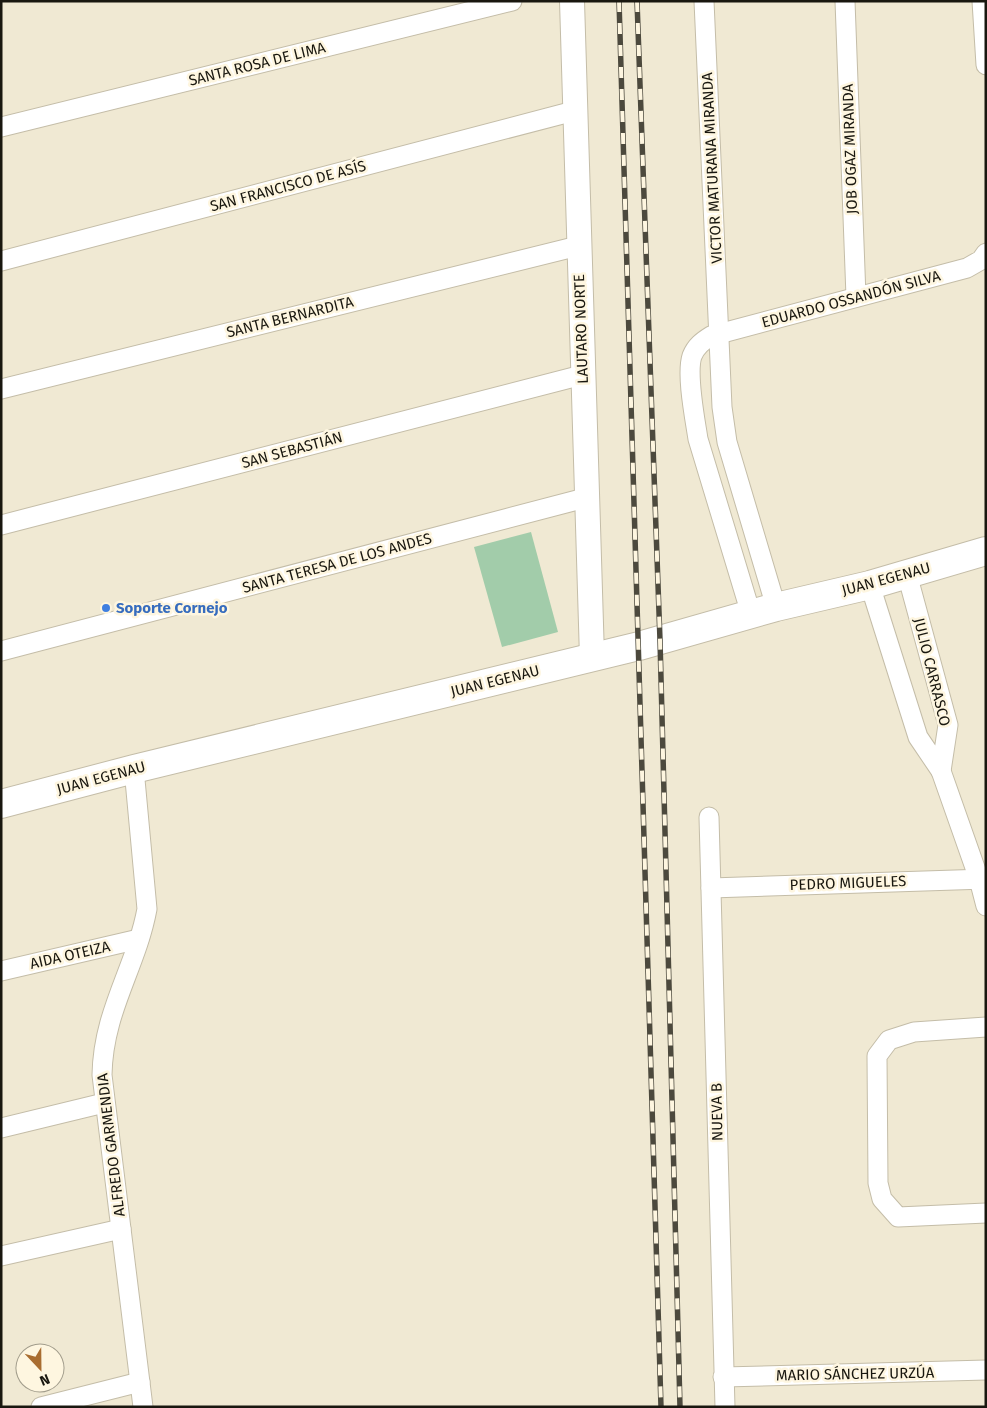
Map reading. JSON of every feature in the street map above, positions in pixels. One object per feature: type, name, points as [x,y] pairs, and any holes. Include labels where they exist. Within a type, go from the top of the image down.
[{"type":"main road","name":"JUAN EGENAU","points":[[1,804],[134,769],[592,657],[870,585],[986,551]]},
{"type":"street","name":"SANTA ROSA DE LIMA","points":[[1,127],[512,1]]},
{"type":"street","name":"LAUTARO NORTE","points":[[572,1],[585,498],[592,657]]},
{"type":"street","name":"VICTOR MATURANA MIRANDA","points":[[704,1],[722,407],[727,442],[764,611]]},
{"type":"street","name":"JOB OGAZ MIRANDA","points":[[845,1],[856,297]]},
{"type":"street","points":[[982,1],[986,65]]},
{"type":"street","name":"SAN FRANCISCO DE ASÍS","points":[[1,261],[574,111]]},
{"type":"street","name":"SANTA BERNARDITA","points":[[1,389],[578,246]]},
{"type":"street","name":"EDUARDO OSSANDÓN SILVA","points":[[720,334],[966,268],[983,257]]},
{"type":"street","points":[[720,334],[703,341],[692,356],[694,413],[704,460],[764,611]]},
{"type":"street","name":"SAN SEBASTIÁN","points":[[1,525],[582,375]]},
{"type":"street","name":"SANTA TERESA DE LOS ANDES","points":[[1,651],[585,498]]},
{"type":"street","name":"JULIO CARRASCO","points":[[907,574],[948,725],[941,771]]},
{"type":"street","name":"JULIO CARRASCO","points":[[870,585],[918,737],[941,771],[982,879],[986,906]]},
{"type":"street","name":"ALFREDO GARMENDIA","points":[[134,769],[148,896],[144,924],[116,999],[102,1054],[104,1103],[143,1407]]},
{"type":"street","name":"NUEVA B","points":[[709,817],[725,1407]]},
{"type":"street","name":"PEDRO MIGUELES","points":[[711,888],[982,879]]},
{"type":"street","name":"AIDA OTEIZA","points":[[1,972],[139,939]]},
{"type":"street","points":[[986,1028],[914,1032],[889,1040],[877,1056],[878,1183],[882,1199],[898,1217],[986,1213]]},
{"type":"street","points":[[1,1128],[104,1103]]},
{"type":"street","points":[[1,1256],[121,1229]]},
{"type":"street","name":"MARIO SÁNCHEZ URZÚA","points":[[724,1377],[986,1370]]},
{"type":"street","points":[[41,1407],[140,1382]]},
{"type":"green space","points":[[531,532],[558,632],[502,647],[474,547]]},
{"type":"railway","points":[[619,1],[661,1407]]},
{"type":"railway","points":[[637,1],[660,640],[680,1407]]},
{"type":"place","name":"Soporte Cornejo","points":[[106,608]]}]
